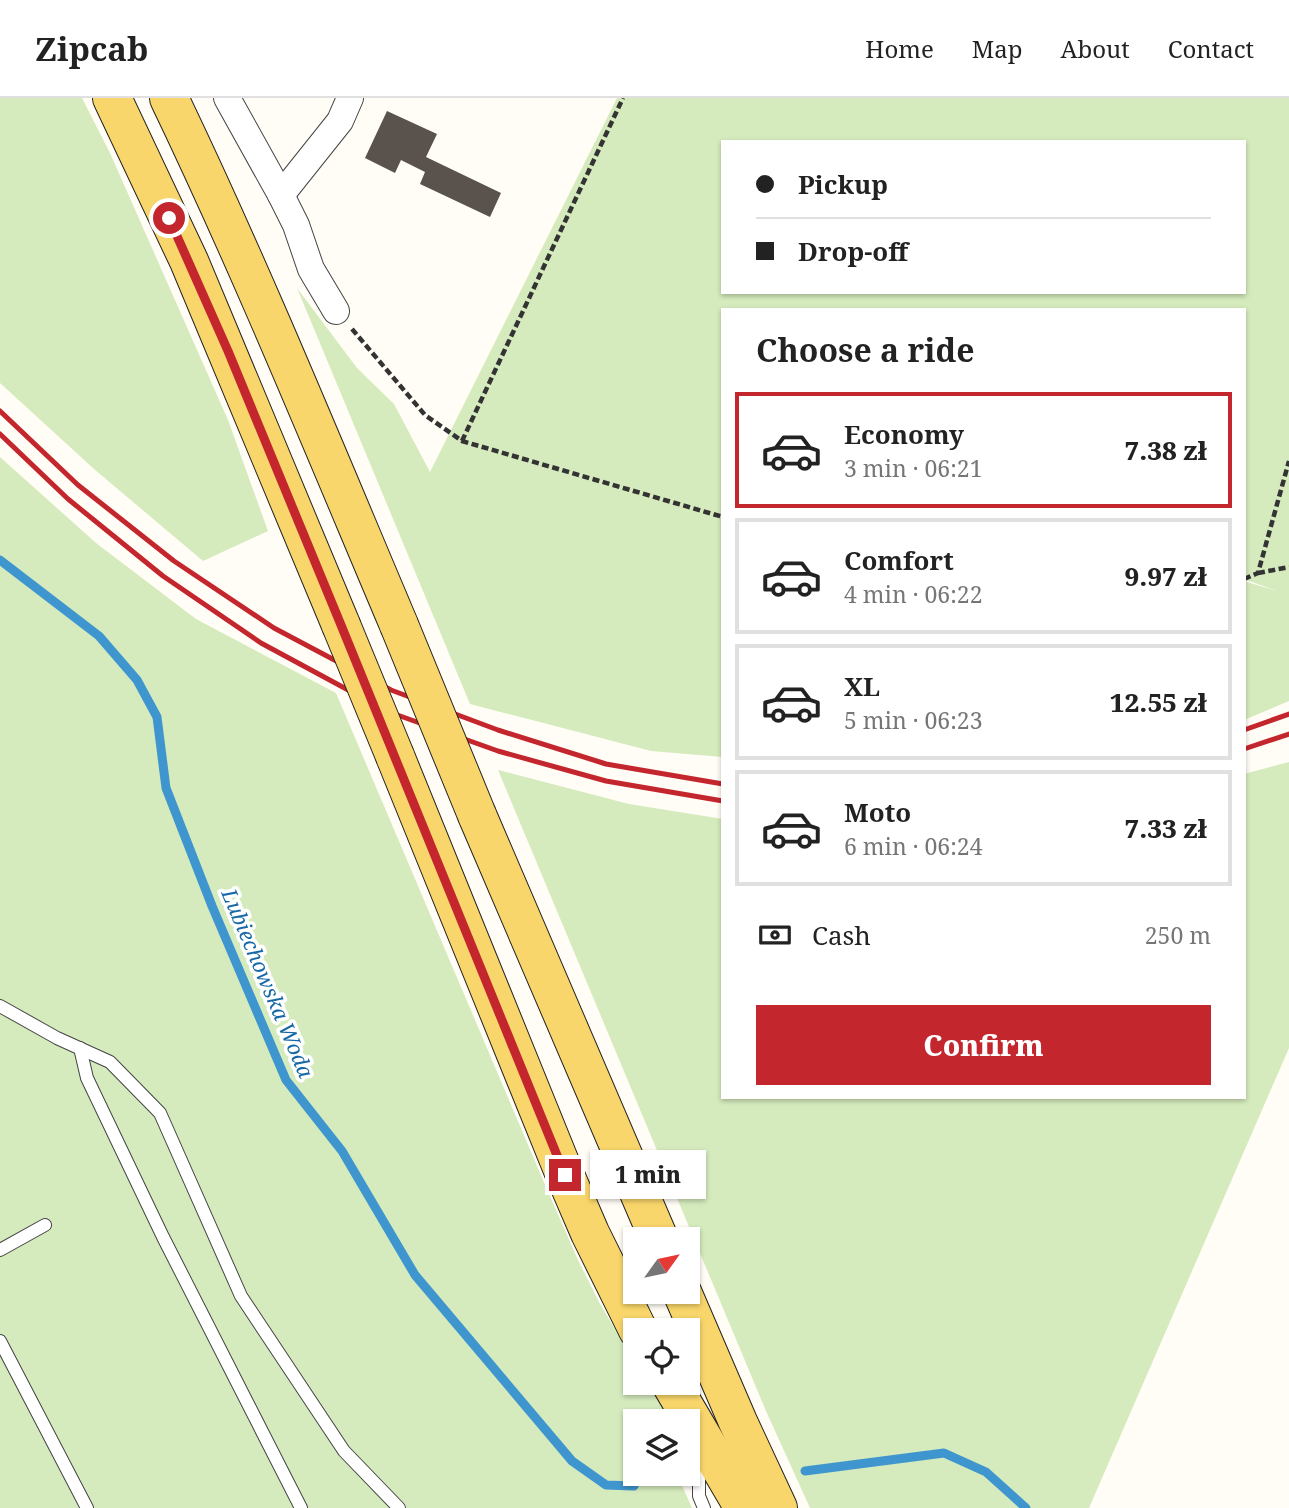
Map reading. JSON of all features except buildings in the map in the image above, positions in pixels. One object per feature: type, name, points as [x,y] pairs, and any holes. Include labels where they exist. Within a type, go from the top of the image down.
[{"type":"main road","points":[[111,98],[189,261],[395,756],[539,1112],[590,1233],[632,1318]]},
{"type":"main road","points":[[169,98],[256,286],[477,815],[654,1227]]},
{"type":"main road","points":[[539,1112],[581,1172],[598,1172],[610,1167],[619,1149]]},
{"type":"main road","points":[[686,1304],[779,1508]]},
{"type":"main road","points":[[700,1433],[744,1508]]},
{"type":"street","points":[[227,98],[281,195],[296,225],[311,269],[336,311]]},
{"type":"street","points":[[281,195],[340,121],[350,98]]},
{"type":"lane","points":[[0,1006],[57,1038],[110,1062],[160,1113],[241,1296],[344,1451],[399,1508]]},
{"type":"lane","points":[[80,1048],[86,1078],[157,1225],[301,1508]]},
{"type":"lane","points":[[0,1250],[45,1225]]},
{"type":"lane","points":[[0,1341],[87,1508]]},
{"type":"lane","points":[[699,1486],[699,1496],[704,1508]]},
{"type":"path","points":[[462,440],[623,98]]},
{"type":"path","points":[[336,311],[425,415],[462,440],[721,516]]},
{"type":"path","points":[[1258,572],[1289,461]]},
{"type":"path","points":[[1246,578],[1258,572],[1289,567]]},
{"type":"green space","points":[[0,98],[82,98],[110,153],[228,420],[268,531],[203,561],[94,469],[0,383]]},
{"type":"green space","points":[[617,98],[1289,98],[1289,701],[1246,719],[1246,582],[1277,591],[1246,580],[1246,308],[721,308],[721,757],[651,751],[470,704],[297,288],[357,368],[394,404],[430,472]]},
{"type":"green space","points":[[0,457],[96,543],[196,619],[336,693],[578,1260],[623,1343],[623,1395],[654,1395],[663,1409],[623,1409],[623,1486],[682,1486],[692,1508],[0,1508]]},
{"type":"green space","points":[[1289,762],[1289,1048],[1089,1508],[810,1508],[700,1253],[700,1227],[689,1227],[498,770],[629,804],[721,819],[721,1099],[1246,1099],[1246,773]]},
{"type":"waterway","name":"Lubiechowska Woda","points":[[0,560],[99,636],[137,680],[157,717],[166,788],[212,906],[286,1080],[342,1151],[415,1275],[572,1461],[606,1485],[623,1486]]},
{"type":"waterway","name":"Lubiechowska Woda","points":[[805,1471],[944,1453],[986,1472],[1026,1508]]},
{"type":"railway","points":[[0,411],[78,485],[174,561],[274,628],[391,690],[498,730],[606,764],[721,784]]},
{"type":"railway","points":[[0,434],[68,499],[163,576],[261,643],[389,712],[498,751],[606,781],[721,801]]},
{"type":"railway","points":[[1246,729],[1289,714]]},
{"type":"railway","points":[[1246,748],[1289,734]]},
{"type":"route","points":[[169,218],[228,351],[565,1175]]}]
